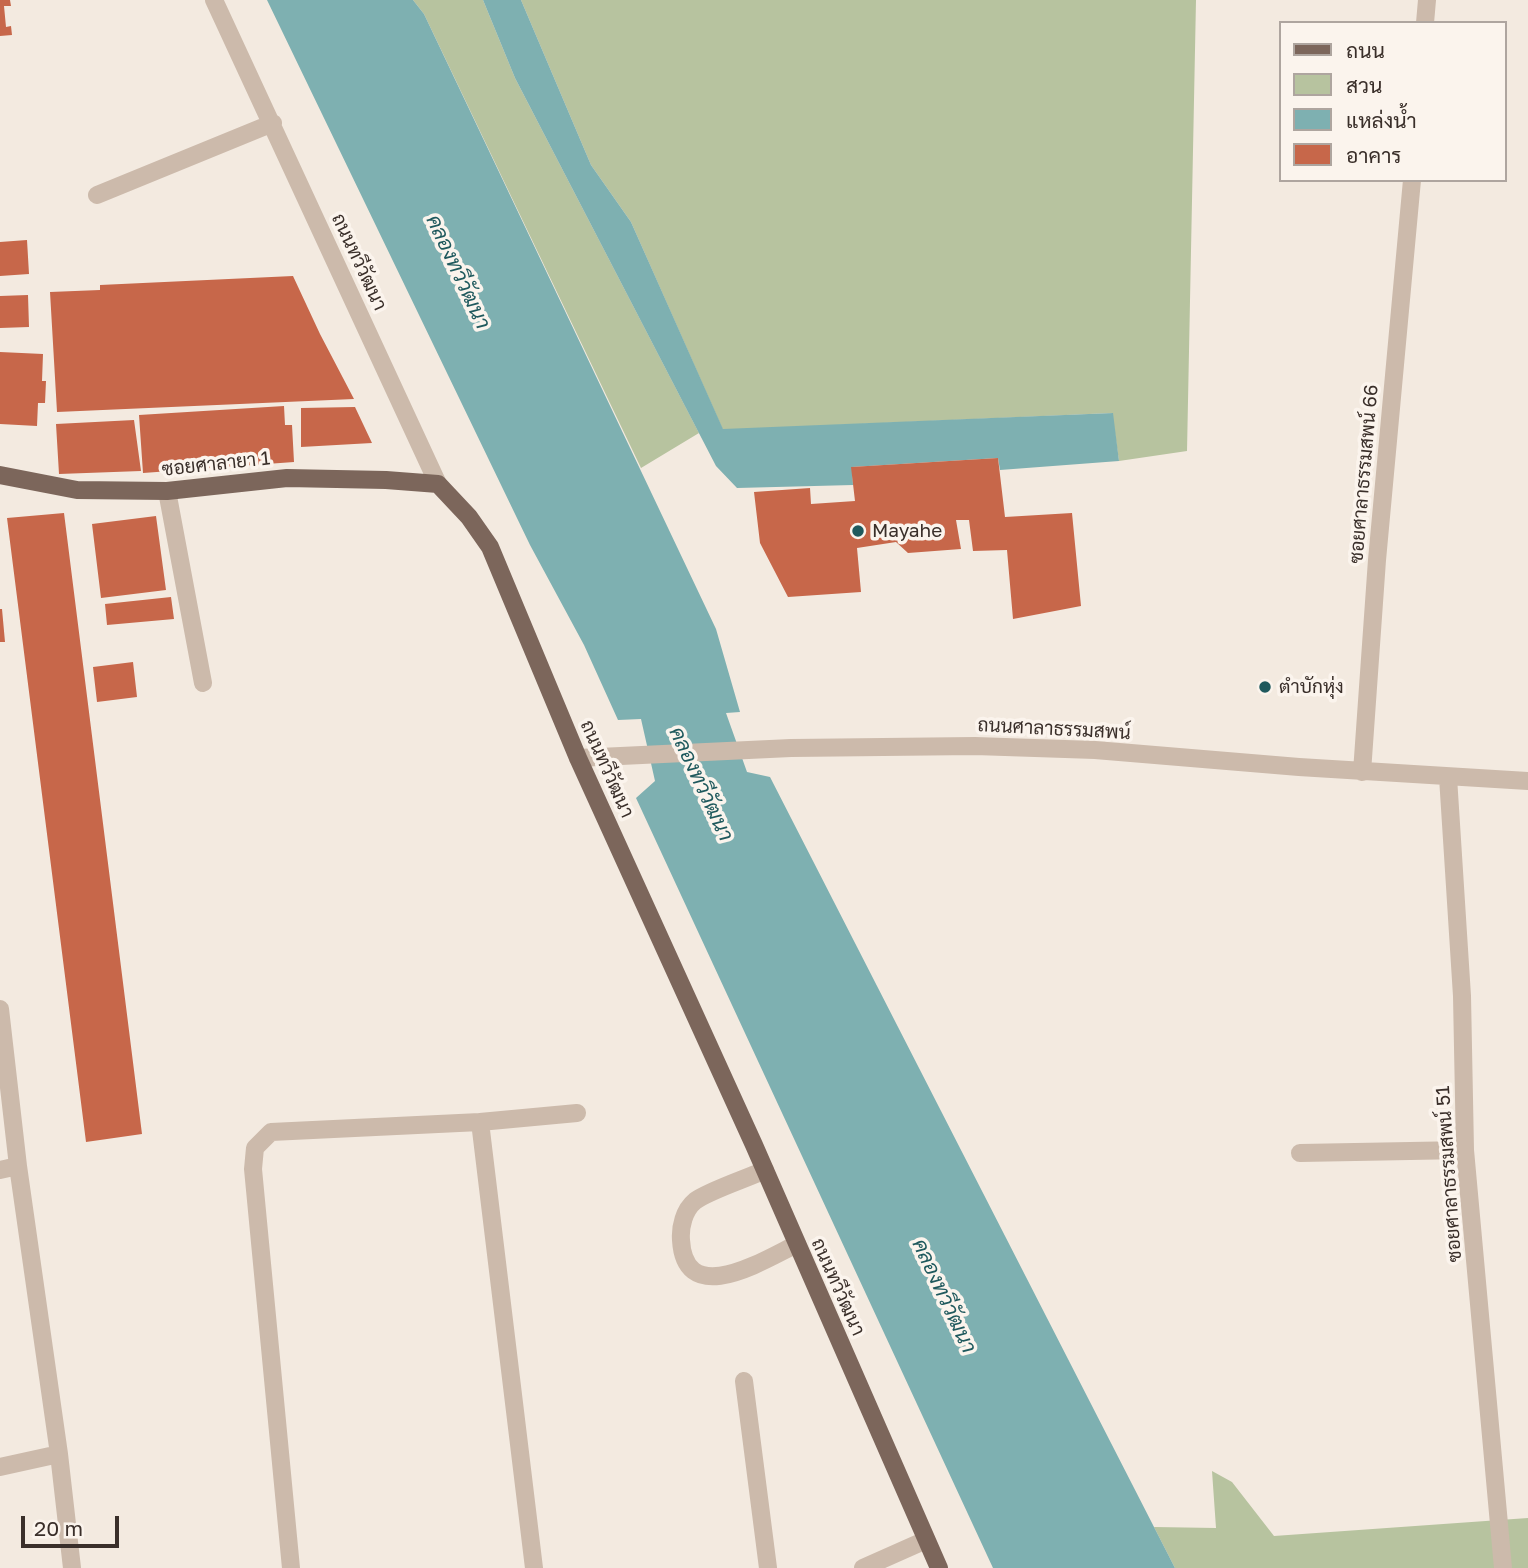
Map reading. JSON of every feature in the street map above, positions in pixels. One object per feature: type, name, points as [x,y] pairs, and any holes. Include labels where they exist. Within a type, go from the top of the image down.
[{"type":"main road","name":"ซอยศาลายา 1","points":[[0,475],[77,490],[167,491],[287,478],[438,484]]},
{"type":"main road","name":"ถนนทวีวัฒนา","points":[[438,484],[469,517],[490,547],[578,758],[765,1170],[939,1568]]},
{"type":"street","name":"ถนนทวีวัฒนา","points":[[214,0],[438,484]]},
{"type":"street","points":[[1425,21],[1427,0]]},
{"type":"street","points":[[97,195],[273,123]]},
{"type":"street","name":"ซอยศาลาธรรมสพน์ 66","points":[[1362,772],[1377,560],[1412,182]]},
{"type":"street","points":[[167,491],[203,683]]},
{"type":"street","name":"ถนนศาลาธรรมสพน์","points":[[578,758],[791,748],[975,746],[1095,750],[1362,772],[1528,781]]},
{"type":"street","name":"ซอยศาลาธรรมสพน์ 51","points":[[1448,777],[1462,996],[1465,1150],[1503,1568]]},
{"type":"street","points":[[0,1009],[9,1168],[59,1454],[72,1568]]},
{"type":"street","points":[[291,1568],[253,1169],[255,1148],[271,1132],[480,1122],[578,1113]]},
{"type":"street","points":[[480,1122],[534,1568]]},
{"type":"street","points":[[1300,1153],[1465,1150]]},
{"type":"street","points":[[765,1170],[694,1201],[685,1216],[681,1231],[682,1252],[689,1269],[700,1275],[718,1277],[737,1273],[797,1244]]},
{"type":"street","points":[[744,1381],[768,1568]]},
{"type":"street","points":[[0,1467],[59,1454]]},
{"type":"street","points":[[863,1568],[926,1540]]},
{"type":"green space","points":[[413,0],[483,0],[515,78],[699,433],[641,468],[424,14]]},
{"type":"green space","points":[[521,0],[1196,0],[1187,451],[1119,461],[1112,413],[723,430],[631,222],[591,165]]},
{"type":"green space","points":[[1212,1471],[1232,1482],[1274,1536],[1528,1518],[1528,1568],[1175,1568],[1154,1527],[1216,1528]]},
{"type":"water","name":"คลองทวีวัฒนา","points":[[267,0],[413,0],[424,14],[716,629],[740,712],[726,713],[747,772],[770,777],[1175,1568],[993,1568],[636,798],[655,781],[641,719],[618,720],[584,645],[530,545]]},
{"type":"water","points":[[483,0],[521,0],[591,165],[631,222],[723,429],[1113,413],[1119,461],[1000,470],[998,458],[852,467],[853,485],[737,488],[716,466],[515,78]]},
{"type":"building","points":[[0,0],[10,0],[11,6],[4,6],[6,27],[11,26],[12,35],[0,36]]},
{"type":"building","points":[[27,240],[29,274],[0,276],[0,242]]},
{"type":"building","points":[[293,276],[354,399],[57,412],[50,292],[100,290],[100,285]]},
{"type":"building","points":[[28,295],[29,327],[0,328],[0,296]]},
{"type":"building","points":[[0,352],[43,354],[42,381],[46,381],[45,403],[38,403],[37,426],[0,424]]},
{"type":"building","points":[[284,406],[285,425],[292,425],[294,462],[143,473],[139,415]]},
{"type":"building","points":[[355,407],[372,443],[301,447],[301,408]]},
{"type":"building","points":[[134,420],[141,471],[59,474],[56,424]]},
{"type":"building","name":"Mayahe","points":[[998,458],[1005,517],[1072,513],[1081,606],[1013,619],[1007,550],[973,551],[969,520],[956,520],[961,549],[908,553],[896,542],[857,548],[861,592],[788,597],[760,543],[754,492],[810,488],[811,504],[855,501],[851,467]]},
{"type":"building","points":[[64,513],[142,1134],[86,1142],[7,518]]},
{"type":"building","points":[[156,516],[166,590],[101,598],[92,524]]},
{"type":"building","points":[[171,597],[174,619],[107,625],[105,604]]},
{"type":"building","points":[[2,609],[5,642],[0,642]]},
{"type":"building","points":[[133,662],[137,697],[97,702],[93,667]]},
{"type":"place","name":"Mayahe","points":[[858,531]]},
{"type":"place","name":"ตำบักหุ่ง","points":[[1265,687]]}]
